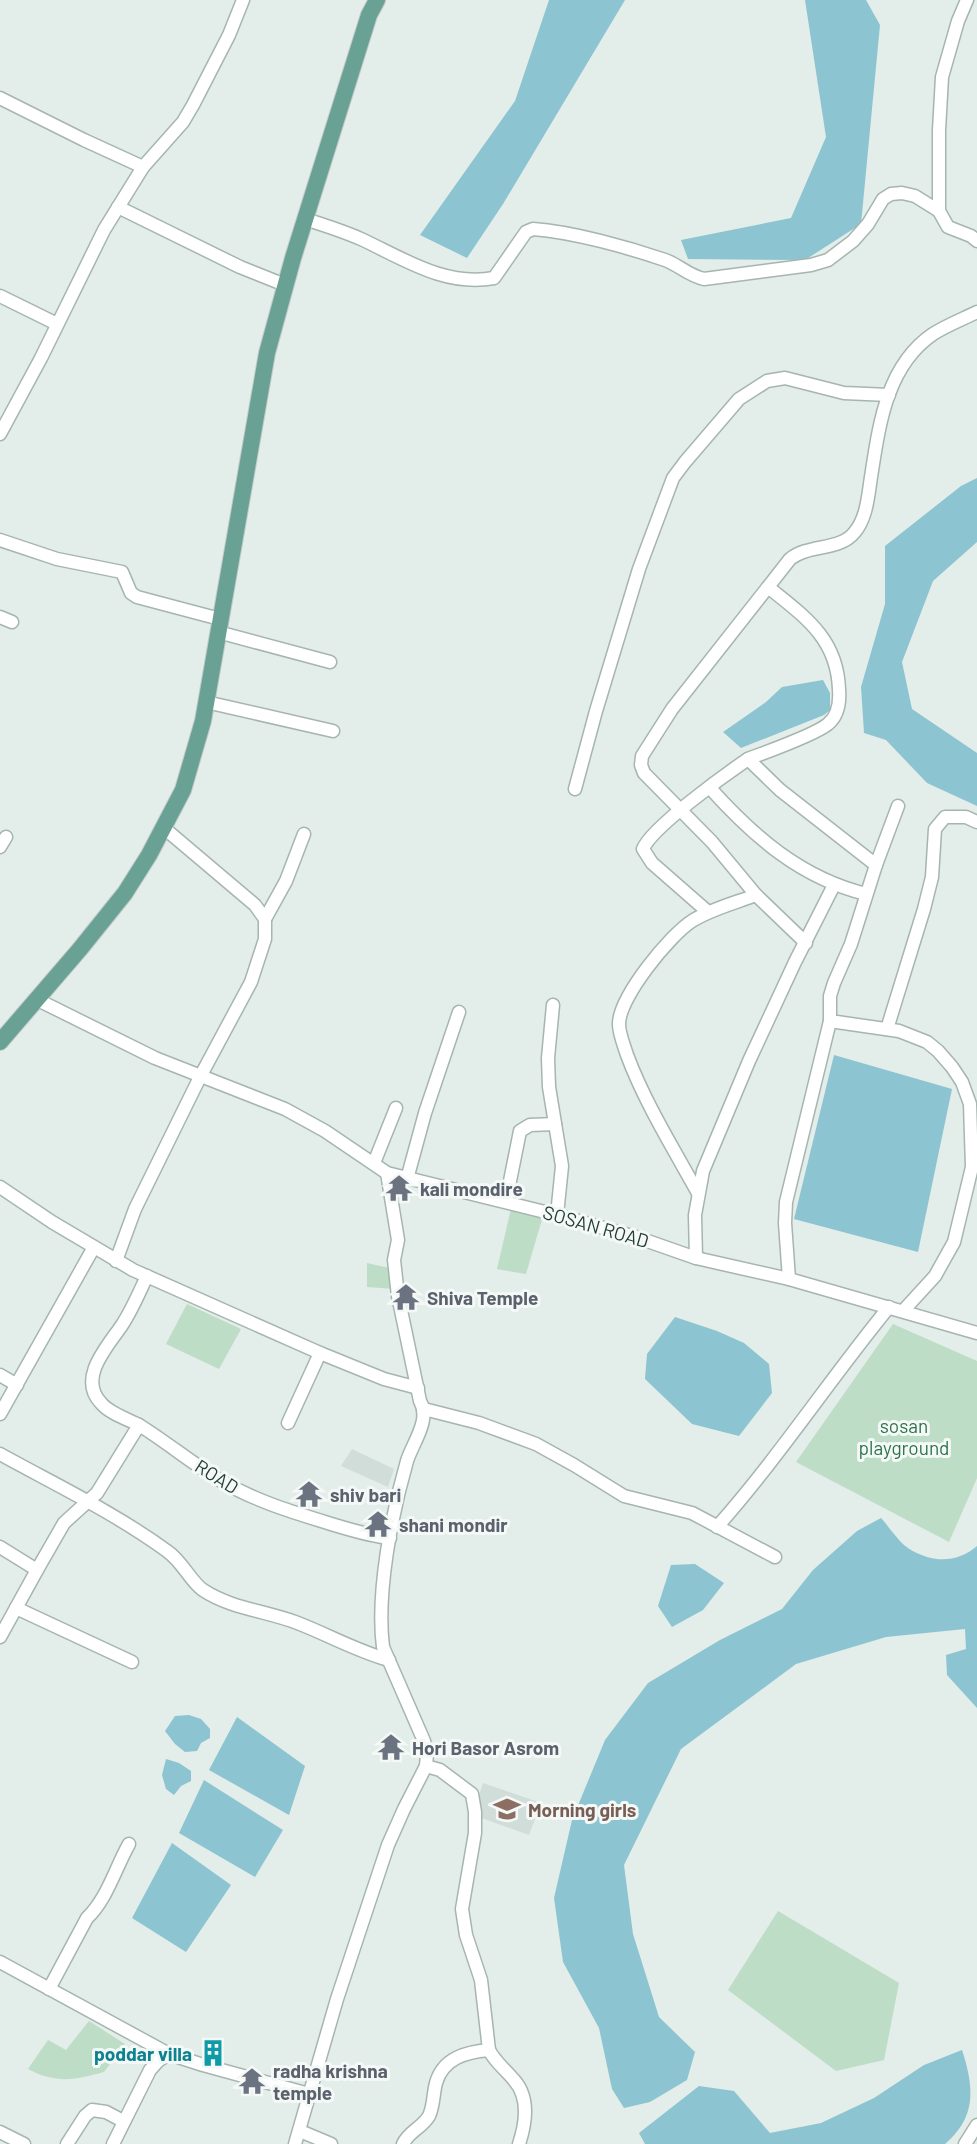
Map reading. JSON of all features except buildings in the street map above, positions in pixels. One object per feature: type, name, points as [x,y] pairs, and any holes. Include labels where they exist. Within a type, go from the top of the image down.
[{"type":"main road","points":[[2,1038],[38,1000],[125,893],[183,790],[194,759],[206,702],[267,353],[285,285],[371,5]]},
{"type":"street","points":[[0,434],[118,207],[144,167],[183,122],[229,35],[243,0]]},
{"type":"street","points":[[939,211],[939,130],[943,77],[958,21],[967,0]]},
{"type":"street","points":[[0,97],[73,135],[144,167]]},
{"type":"street","points":[[305,219],[362,240],[428,271],[479,280],[494,278],[518,242],[526,232],[533,229],[596,241],[651,256],[679,265],[696,277],[704,279],[811,265],[828,260],[853,241],[868,225],[883,199],[891,194],[902,193],[915,195],[939,211],[948,227],[977,240]]},
{"type":"street","points":[[118,207],[240,267],[285,285]]},
{"type":"street","points":[[0,296],[57,324]]},
{"type":"street","points":[[806,943],[757,895],[644,773],[642,756],[672,709],[796,554],[846,540],[853,534],[866,508],[880,422],[896,375],[909,356],[933,334],[977,313]]},
{"type":"street","points":[[575,789],[639,569],[673,478],[685,462],[738,400],[767,381],[785,378],[844,393],[888,395]]},
{"type":"street","points":[[0,540],[57,559],[122,572],[131,593],[136,597],[330,662]]},
{"type":"street","points":[[708,912],[652,863],[643,849],[653,833],[748,759],[829,724],[837,711],[840,696],[839,679],[831,650],[800,613],[768,587]]},
{"type":"street","points":[[206,702],[333,731]]},
{"type":"street","points":[[748,759],[780,790],[876,865]]},
{"type":"street","points":[[710,788],[746,827],[766,844],[813,875],[866,894]]},
{"type":"street","points":[[789,1279],[786,1202],[830,1021],[830,996],[851,944],[898,806]]},
{"type":"street","points":[[887,1029],[927,898],[932,877],[935,829],[945,817],[966,817],[977,822]]},
{"type":"street","points":[[164,828],[248,897],[265,919]]},
{"type":"street","points":[[117,1261],[135,1209],[200,1077],[251,982],[265,939],[265,919],[286,881],[304,834]]},
{"type":"street","points":[[696,1258],[695,1215],[703,1171],[734,1094],[835,885]]},
{"type":"street","points":[[698,1193],[649,1105],[631,1066],[619,1022],[622,1009],[630,995],[677,933],[708,912],[757,895]]},
{"type":"street","name":"SOSAN ROAD","points":[[38,1000],[155,1058],[285,1109],[387,1173],[557,1214],[696,1258],[789,1279],[977,1333]]},
{"type":"street","points":[[553,1005],[548,1058],[549,1087],[562,1166],[557,1214]]},
{"type":"street","points":[[407,1179],[425,1113],[459,1012]]},
{"type":"street","points":[[830,1021],[887,1029],[927,1042],[938,1051],[962,1082],[970,1104],[972,1167],[954,1242],[935,1276],[903,1311]]},
{"type":"street","points":[[374,1163],[396,1108]]},
{"type":"street","points":[[506,1201],[520,1130],[530,1125],[555,1124]]},
{"type":"street","points":[[295,2144],[337,1999],[388,1845],[426,1766],[424,1741],[383,1647],[382,1635],[383,1589],[390,1538],[407,1462],[422,1425],[421,1399],[398,1296],[394,1260],[398,1240],[387,1173]]},
{"type":"street","points":[[0,1187],[52,1223],[147,1276],[320,1353],[384,1378],[454,1415],[510,1434],[556,1454],[624,1496],[692,1513],[775,1557]]},
{"type":"street","points":[[0,1414],[94,1247]]},
{"type":"street","name":"ROAD","points":[[147,1276],[131,1309],[102,1352],[95,1368],[94,1395],[102,1406],[139,1425],[212,1475],[252,1496],[319,1520],[390,1538]]},
{"type":"street","points":[[717,1527],[764,1472],[836,1373],[889,1307]]},
{"type":"street","points":[[288,1423],[320,1353]]},
{"type":"street","points":[[0,1375],[17,1385]]},
{"type":"street","points":[[2,1629],[64,1523],[89,1502],[104,1483],[139,1425]]},
{"type":"street","points":[[0,1454],[89,1502],[170,1553],[202,1590],[248,1609],[296,1622],[389,1660]]},
{"type":"street","points":[[0,1547],[37,1570]]},
{"type":"street","points":[[16,1608],[132,1662]]},
{"type":"street","points":[[426,1766],[440,1770],[472,1794],[476,1823],[462,1909],[463,1923],[481,1980],[489,2050],[521,2090],[526,2124],[519,2144]]},
{"type":"street","points":[[49,1989],[87,1918],[101,1902],[129,1844]]},
{"type":"street","points":[[0,1962],[169,2054],[309,2094]]},
{"type":"street","points":[[403,2144],[410,2132],[428,2117],[436,2082],[443,2068],[463,2055],[489,2050]]},
{"type":"street","points":[[113,2144],[150,2070],[169,2054]]},
{"type":"street","points":[[67,2144],[92,2110],[106,2112],[123,2121]]},
{"type":"street","points":[[965,2144],[977,2125]]},
{"type":"street","points":[[300,2131],[331,2144]]},
{"type":"street","points":[[0,2132],[15,2142]]},
{"type":"shaded area","points":[[352,1449],[394,1469],[388,1487],[341,1466]]},
{"type":"shaded area","name":"Morning girls","points":[[483,1783],[541,1803],[529,1835],[473,1815]]},
{"type":"green space","points":[[511,1209],[543,1216],[526,1274],[497,1269]]},
{"type":"green space","points":[[367,1263],[389,1268],[395,1289],[367,1287]]},
{"type":"green space","points":[[187,1304],[241,1329],[219,1369],[166,1344]]},
{"type":"green space","name":"sosan playground","points":[[893,1324],[977,1361],[977,1478],[949,1542],[796,1462]]},
{"type":"green space","points":[[778,1911],[899,1983],[884,2060],[836,2071],[728,1990]]},
{"type":"green space","points":[[89,2021],[125,2044],[104,2072],[57,2079],[28,2069],[48,2040],[66,2050]]},
{"type":"water","points":[[549,0],[625,0],[503,204],[467,258],[420,235],[515,101]]},
{"type":"water","points":[[805,0],[866,0],[880,25],[861,224],[805,260],[688,259],[681,240],[791,218],[826,137]]},
{"type":"water","points":[[977,478],[977,542],[933,581],[902,662],[912,709],[977,753],[977,806],[927,783],[886,740],[864,733],[861,687],[885,604],[885,546],[961,486]]},
{"type":"water","points":[[823,680],[830,693],[830,710],[824,715],[741,748],[723,732],[766,702],[782,687]]},
{"type":"water","points":[[834,1055],[952,1089],[918,1252],[794,1219]]},
{"type":"water","points":[[675,1317],[744,1343],[769,1364],[772,1393],[739,1436],[692,1424],[645,1379],[647,1354]]},
{"type":"water","points":[[881,1518],[907,1547],[928,1557],[953,1558],[977,1546],[977,1708],[947,1675],[946,1655],[966,1649],[965,1629],[886,1637],[796,1664],[681,1749],[624,1865],[633,1934],[659,2017],[695,2052],[687,2080],[650,2102],[624,2108],[612,2089],[599,2028],[563,1962],[554,1898],[572,1820],[605,1740],[648,1683],[720,1640],[782,1609],[813,1570],[857,1531]]},
{"type":"water","points":[[695,1564],[724,1583],[703,1610],[672,1627],[658,1606],[671,1565]]},
{"type":"water","points":[[189,1715],[201,1719],[210,1729],[210,1738],[201,1743],[197,1751],[185,1752],[165,1731],[175,1716]]},
{"type":"water","points":[[237,1717],[305,1766],[289,1815],[209,1770]]},
{"type":"water","points":[[166,1759],[191,1771],[191,1781],[181,1786],[174,1795],[166,1789],[162,1775]]},
{"type":"water","points":[[204,1780],[283,1830],[255,1877],[179,1833]]},
{"type":"water","points":[[172,1843],[231,1885],[186,1952],[132,1918]]},
{"type":"water","points":[[962,2050],[969,2076],[970,2101],[963,2123],[945,2144],[645,2144],[639,2133],[699,2086],[734,2091],[770,2133],[821,2123],[874,2098],[924,2065]]},
{"type":"place","name":"kali mondire","points":[[399,1188]]},
{"type":"place","name":"Shiva Temple","points":[[406,1297]]},
{"type":"place","name":"shiv bari","points":[[309,1494]]},
{"type":"place","name":"shani mondir","points":[[378,1524]]},
{"type":"place","name":"Hori Basor Asrom","points":[[391,1747]]},
{"type":"place","name":"Morning girls","points":[[507,1809]]},
{"type":"place","name":"poddar villa","points":[[213,2053]]},
{"type":"place","name":"radha krishna temple","points":[[252,2081]]}]
